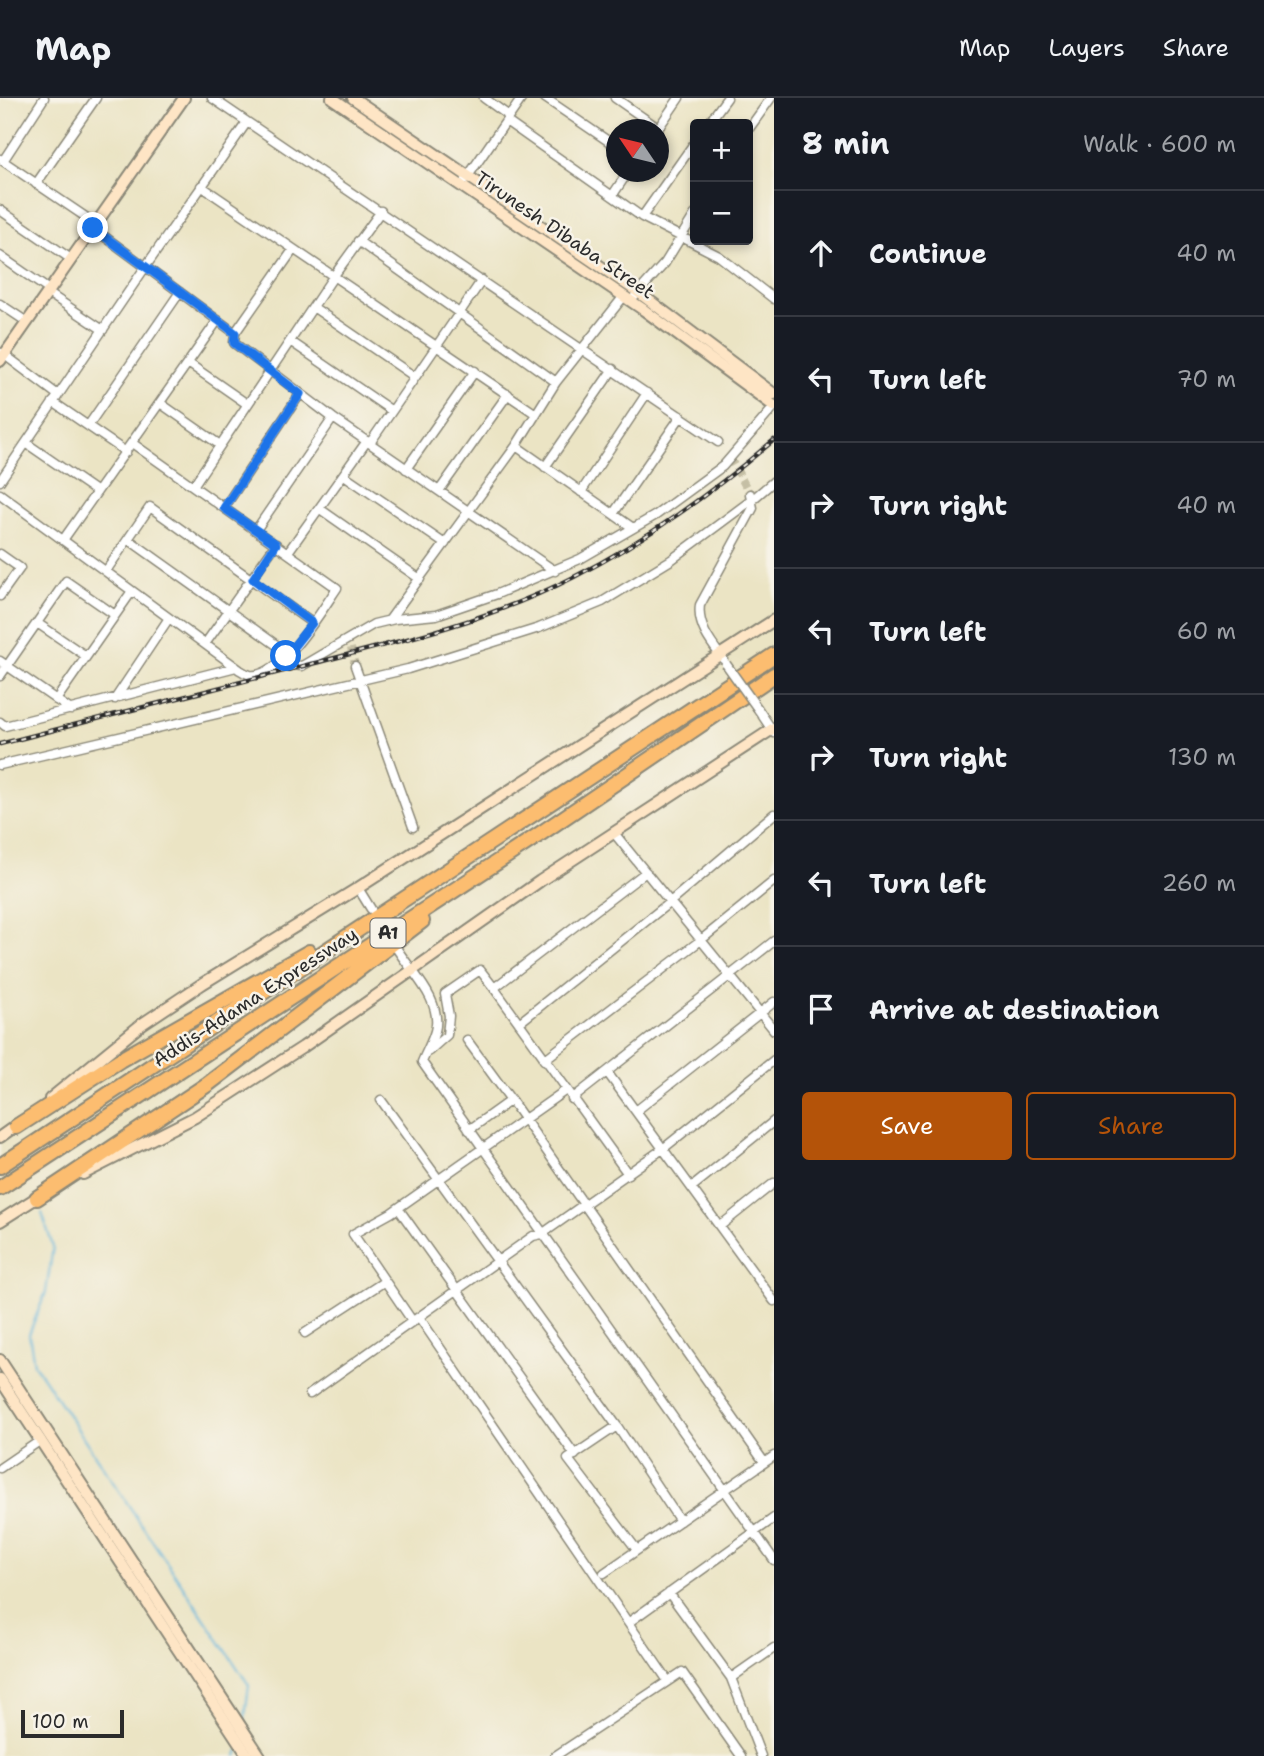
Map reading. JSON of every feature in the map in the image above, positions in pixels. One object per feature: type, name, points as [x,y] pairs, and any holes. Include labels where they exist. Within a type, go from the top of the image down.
[{"type":"highway","name":"Addis-Adama Expressway","points":[[0,1166],[774,654]]},
{"type":"highway","name":"Addis-Adama Expressway","points":[[0,1188],[492,866],[774,675]]},
{"type":"highway","points":[[37,1198],[208,1084],[492,866]]},
{"type":"highway","points":[[16,1127],[120,1060],[230,995],[390,908]]},
{"type":"street","points":[[44,98],[2,160],[235,333]]},
{"type":"street","points":[[36,184],[96,98]]},
{"type":"street","points":[[126,452],[88,426],[1,356],[49,292],[184,98]]},
{"type":"street","points":[[212,98],[718,442]]},
{"type":"street","name":"Tirunesh Dibaba Street","points":[[332,98],[465,181]]},
{"type":"street","name":"Tirunesh Dibaba Street","points":[[353,98],[465,181],[774,394]]},
{"type":"street","points":[[484,98],[611,196],[642,217],[719,256],[774,299]]},
{"type":"street","points":[[465,181],[522,98]]},
{"type":"street","points":[[545,98],[606,140]]},
{"type":"street","points":[[615,98],[644,119]]},
{"type":"street","points":[[665,119],[679,98]]},
{"type":"street","points":[[712,119],[727,98]]},
{"type":"street","points":[[753,123],[771,98]]},
{"type":"street","points":[[0,481],[247,122]]},
{"type":"street","points":[[642,217],[690,149]]},
{"type":"street","points":[[611,196],[621,182]]},
{"type":"street","points":[[201,186],[536,414]]},
{"type":"street","points":[[0,210],[71,259]]},
{"type":"street","points":[[193,486],[333,277],[381,211]]},
{"type":"street","points":[[388,622],[516,446],[556,382],[582,348],[665,263],[690,223]]},
{"type":"street","points":[[358,241],[556,382]]},
{"type":"street","points":[[293,250],[235,333],[234,343],[333,418],[555,571]]},
{"type":"street","points":[[0,256],[103,330]]},
{"type":"street","points":[[288,552],[392,411],[482,280]]},
{"type":"street","points":[[88,426],[180,292]]},
{"type":"street","name":"Tirunesh Dibaba Street","points":[[631,296],[774,407]]},
{"type":"street","points":[[0,304],[27,322]]},
{"type":"street","points":[[313,307],[415,377]]},
{"type":"street","points":[[63,540],[218,320]]},
{"type":"street","points":[[290,341],[392,411]]},
{"type":"street","points":[[188,363],[247,404]]},
{"type":"street","points":[[545,467],[613,369]]},
{"type":"street","points":[[406,469],[475,372]]},
{"type":"street","points":[[581,492],[647,393]]},
{"type":"street","points":[[224,508],[300,394]]},
{"type":"street","points":[[439,491],[508,394]]},
{"type":"street","points":[[160,404],[220,445]]},
{"type":"street","points":[[128,539],[288,655],[292,666],[302,666],[350,644],[362,630],[395,619],[436,615],[555,571],[580,559],[656,515],[723,466],[774,407]]},
{"type":"street","points":[[613,514],[681,416]]},
{"type":"street","points":[[256,530],[333,418]]},
{"type":"street","points":[[26,443],[97,492]]},
{"type":"street","points":[[0,494],[236,667],[251,675],[262,673],[276,665],[288,655],[337,588],[132,443]]},
{"type":"street","points":[[516,446],[633,528]]},
{"type":"street","points":[[344,475],[445,544]]},
{"type":"street","points":[[0,765],[408,669],[539,628],[602,602],[671,560],[774,481]]},
{"type":"street","points":[[0,1221],[37,1198],[195,1116],[303,1047],[411,970],[614,833],[773,730],[723,660],[698,616],[700,605],[753,508],[751,497]]},
{"type":"street","points":[[106,571],[150,507],[312,623]]},
{"type":"street","points":[[320,509],[420,579]]},
{"type":"street","points":[[205,644],[276,544]]},
{"type":"street","points":[[0,554],[20,568],[0,596]]},
{"type":"street","points":[[0,676],[4,663],[37,624],[66,582],[115,615]]},
{"type":"street","points":[[56,699],[132,591]]},
{"type":"street","points":[[115,699],[169,618]]},
{"type":"street","points":[[0,1138],[142,1024],[723,660],[774,620]]},
{"type":"street","points":[[37,624],[86,656]]},
{"type":"street","points":[[4,663],[71,710]]},
{"type":"street","points":[[0,722],[5,726],[236,667]]},
{"type":"street","points":[[355,667],[413,827]]},
{"type":"street","points":[[519,1023],[670,902],[774,814]]},
{"type":"street","points":[[614,833],[774,1030]]},
{"type":"street","points":[[494,988],[646,872]]},
{"type":"street","points":[[544,1060],[774,881]]},
{"type":"street","points":[[358,888],[371,909]]},
{"type":"street","points":[[572,1099],[774,941]]},
{"type":"street","points":[[397,949],[437,1010],[436,1030],[422,1062],[774,1560]]},
{"type":"street","points":[[426,1053],[447,1035],[449,1016],[445,994],[480,970],[628,1174]]},
{"type":"street","points":[[636,1111],[774,1002]]},
{"type":"street","points":[[467,1040],[586,1204],[764,1462]]},
{"type":"street","points":[[310,1394],[533,1236],[542,1234],[628,1174],[774,1060]]},
{"type":"street","points":[[607,1072],[774,1301]]},
{"type":"street","points":[[566,1090],[398,1208],[353,1234],[668,1681]]},
{"type":"street","points":[[382,1100],[617,1426],[680,1521]]},
{"type":"street","points":[[469,1130],[511,1100]]},
{"type":"street","points":[[692,1187],[774,1121]]},
{"type":"street","points":[[720,1226],[774,1183]]},
{"type":"street","points":[[398,1208],[575,1455]]},
{"type":"street","points":[[305,1333],[385,1281]]},
{"type":"street","points":[[0,1360],[233,1716],[251,1751]]},
{"type":"street","points":[[0,1379],[230,1729],[251,1751],[260,1756]]},
{"type":"street","points":[[617,1426],[568,1459],[638,1550]]},
{"type":"street","points":[[0,1468],[41,1440]]},
{"type":"street","points":[[604,1573],[774,1456]]},
{"type":"street","points":[[632,1620],[774,1518]]},
{"type":"street","points":[[669,1594],[732,1678],[761,1756]]},
{"type":"street","points":[[732,1678],[774,1648]]},
{"type":"street","points":[[555,1756],[682,1672],[741,1756]]},
{"type":"waterway","points":[[42,1213],[53,1247],[46,1292],[29,1334],[34,1364],[249,1685],[244,1724]]},
{"type":"waterway","points":[[237,1756],[239,1750]]},
{"type":"tunnel","points":[[730,458],[750,494]]},
{"type":"tunnel","points":[[351,648],[355,666]]},
{"type":"railway","points":[[0,744],[406,639],[509,606],[574,577],[653,531],[726,479],[774,440]]},
{"type":"route","points":[[93,228],[235,333],[234,343],[300,394],[224,508],[276,544],[253,579],[312,623],[286,656]]}]
